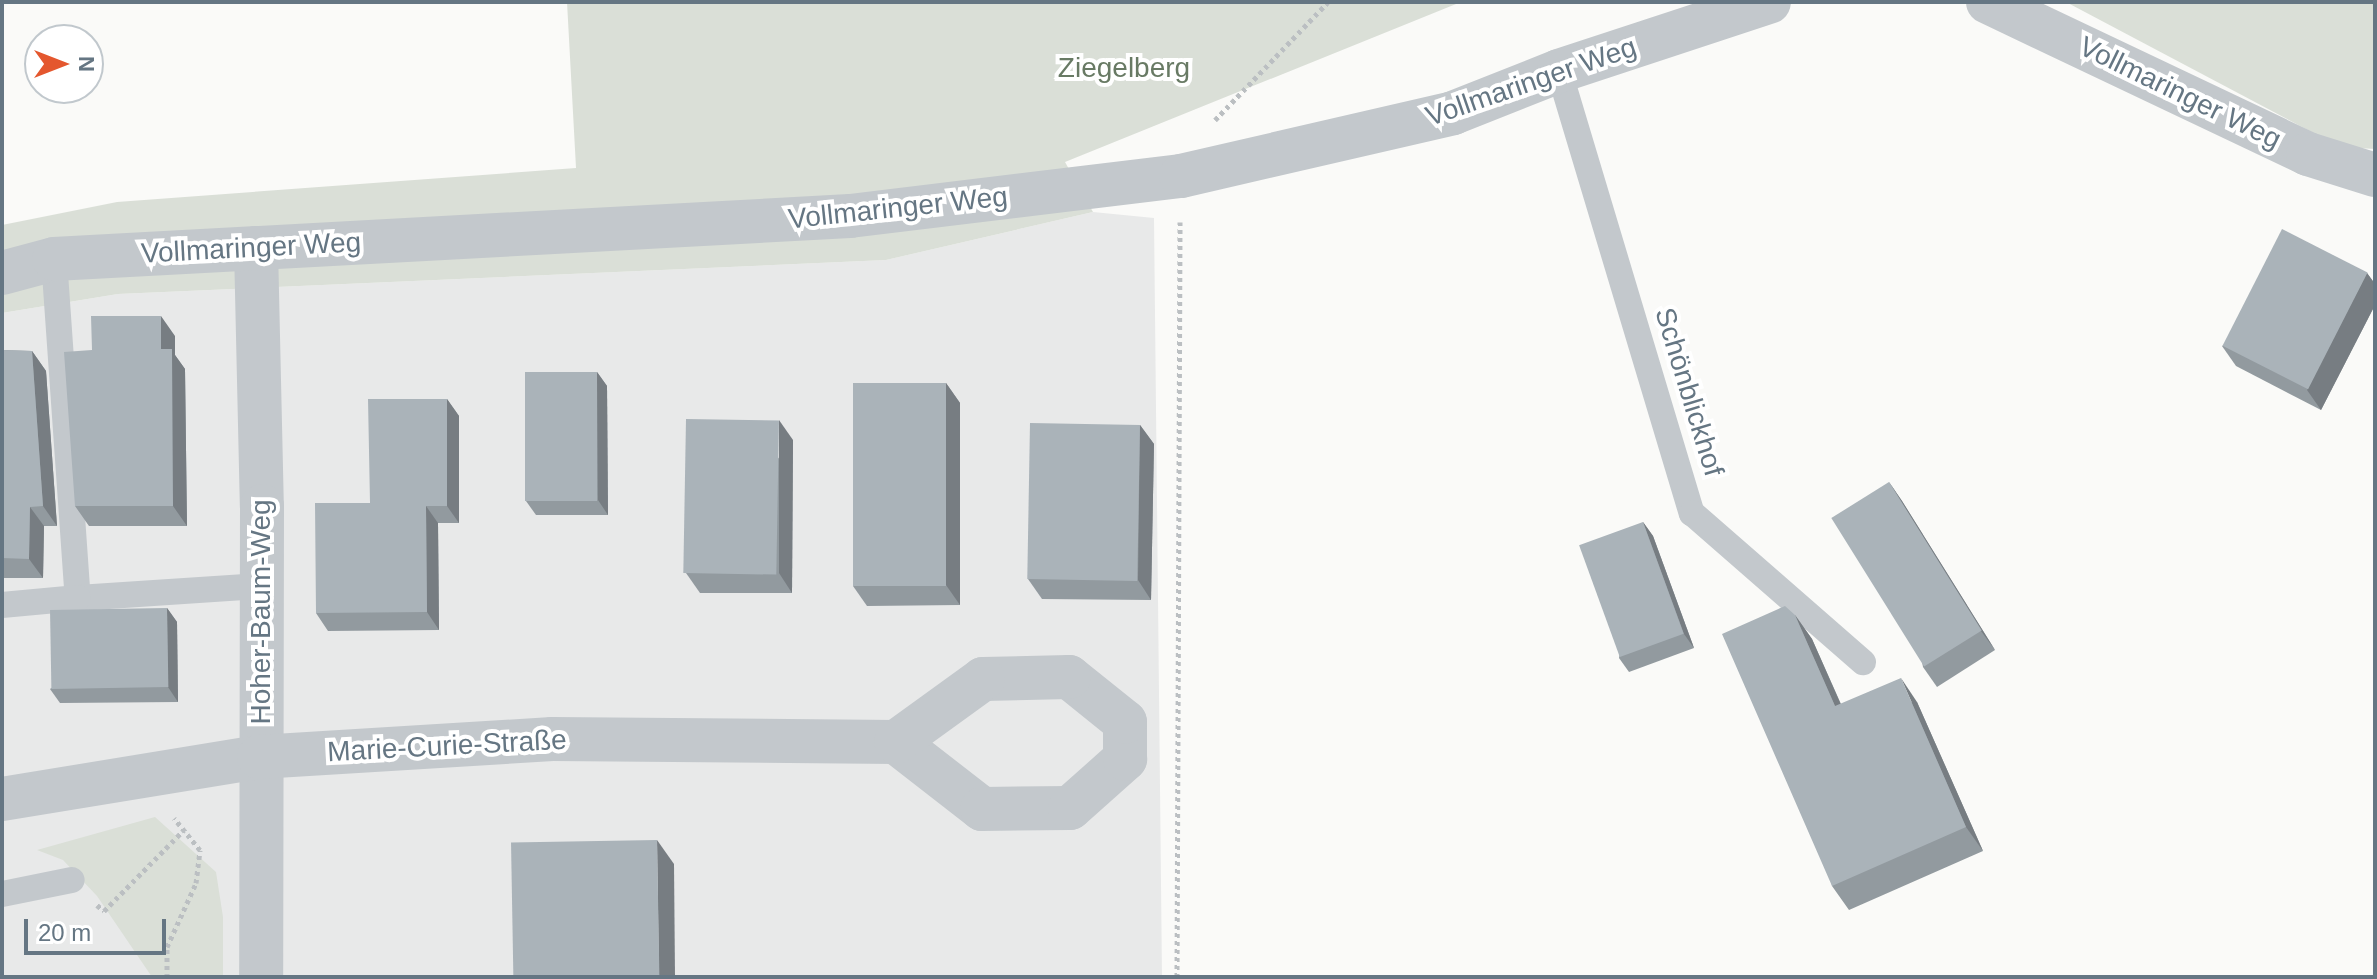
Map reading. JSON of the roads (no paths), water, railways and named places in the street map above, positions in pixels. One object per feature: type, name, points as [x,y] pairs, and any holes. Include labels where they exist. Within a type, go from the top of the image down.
[{"type":"street","name":"Vollmaringer Weg","points":[[2,273],[54,259],[850,216],[1181,176],[1453,113],[1559,71],[1769,2]]},
{"type":"street","name":"Vollmaringer Weg","points":[[1988,2],[2308,154],[2375,175]]},
{"type":"street","name":"Hoher-Baum-Weg","points":[[256,248],[261,586],[261,977]]},
{"type":"street","points":[[1069,677],[1125,722],[1125,759],[1070,808],[982,809],[896,742],[983,679],[1069,677]]},
{"type":"street","name":"Marie-Curie-Straße","points":[[2,799],[259,757],[552,739],[896,742]]},
{"type":"lane","name":"Schönblickhof","points":[[1559,71],[1692,513],[1863,662]]},
{"type":"lane","points":[[54,259],[78,598]]},
{"type":"lane","points":[[2,605],[261,586]]},
{"type":"lane","points":[[3,890],[72,880]]},
{"type":"park label","name":"Ziegelberg","points":[[1124,68]]}]
